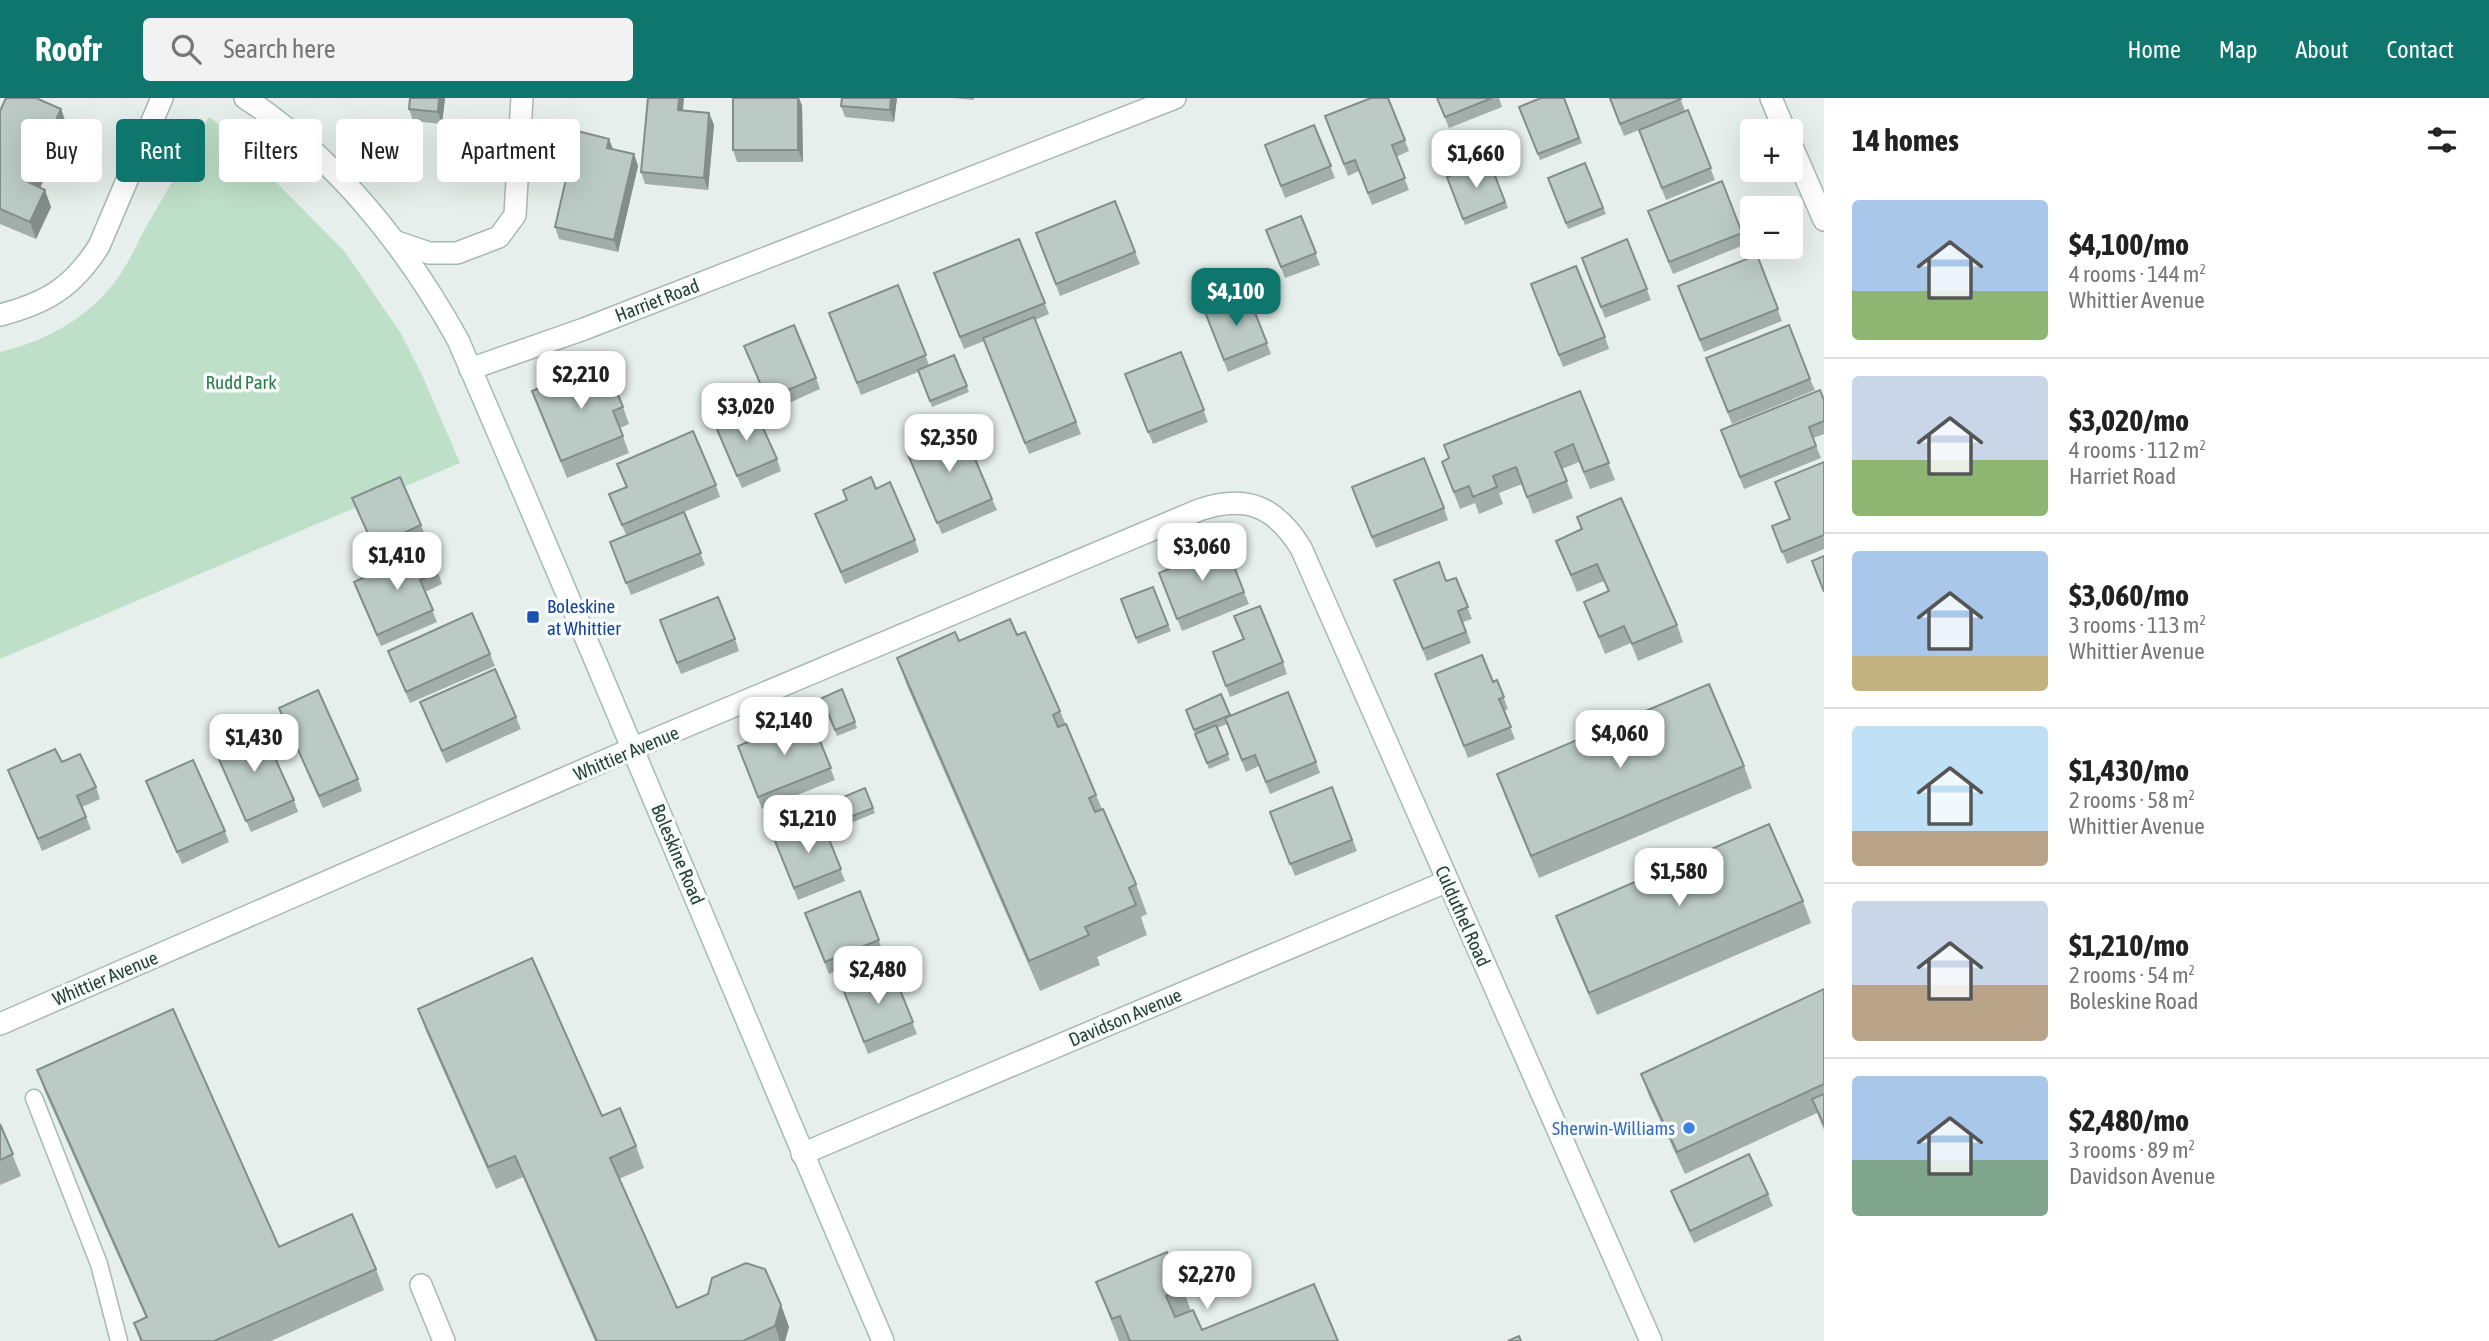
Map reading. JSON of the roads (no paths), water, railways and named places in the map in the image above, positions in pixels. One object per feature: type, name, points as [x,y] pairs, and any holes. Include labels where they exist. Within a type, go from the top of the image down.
[{"type":"street","points":[[0,315],[37,304],[54,295],[86,266],[99,246],[162,98]]},
{"type":"street","points":[[244,98],[300,139],[340,177],[394,241],[443,314],[470,369]]},
{"type":"street","points":[[394,241],[429,253],[457,253],[499,237],[515,215],[522,98]]},
{"type":"street","points":[[1771,98],[1781,119]]},
{"type":"street","name":"Harriet Road","points":[[470,369],[584,329],[1167,100]]},
{"type":"street","points":[[1803,172],[1824,220]]},
{"type":"street","name":"Boleskine Road","points":[[470,369],[634,748],[802,1154],[883,1341]]},
{"type":"street","name":"Whittier Avenue","points":[[0,1024],[634,748],[1199,510],[1228,503],[1257,506]]},
{"type":"street","name":"Culduthel Road","points":[[1257,506],[1283,523],[1301,548],[1651,1341]]},
{"type":"street","name":"Davidson Avenue","points":[[802,1154],[1448,881]]},
{"type":"street","points":[[421,1284],[444,1341]]},
{"type":"lane","points":[[34,1098],[99,1264],[119,1341]]},
{"type":"place","name":"Boleskine at Whittier","points":[[533,617]]},
{"type":"place","name":"Sherwin-Williams","points":[[1689,1128]]},
{"type":"park label","name":"Rudd Park","points":[[241,382]]}]
